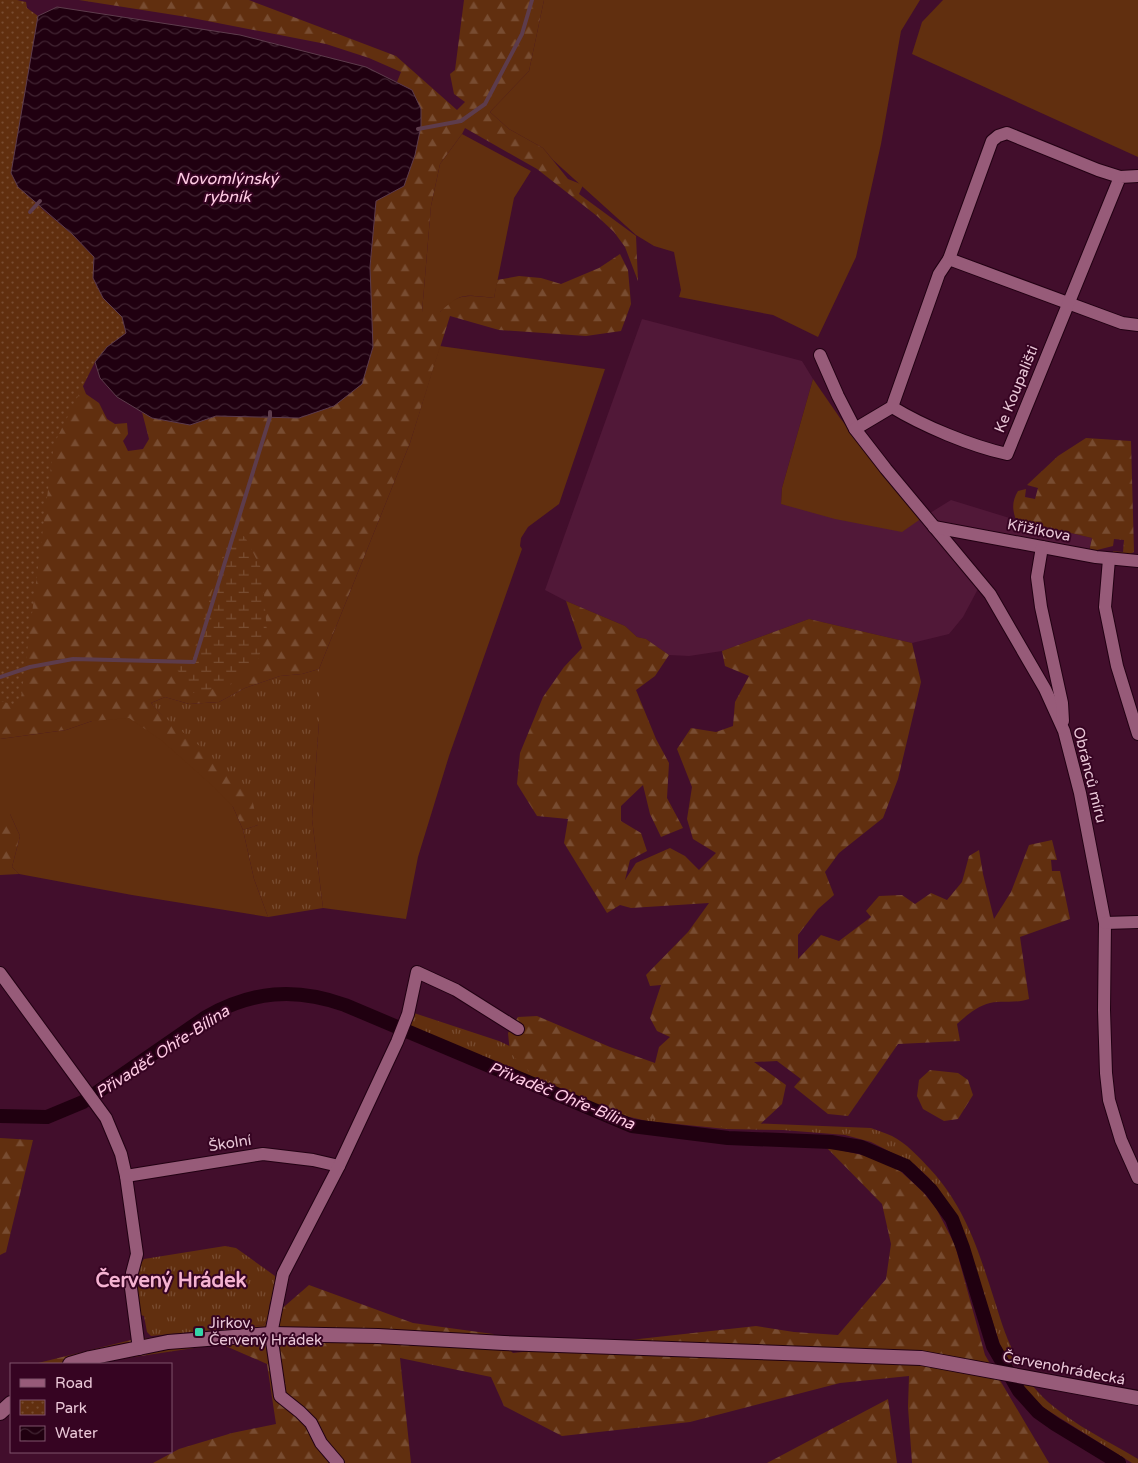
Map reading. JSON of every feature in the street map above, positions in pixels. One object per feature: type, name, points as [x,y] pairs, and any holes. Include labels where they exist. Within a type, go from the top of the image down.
[{"type":"street","points":[[855,429],[892,406],[939,274],[949,260],[992,141],[998,136],[1008,133],[1098,170],[1120,177],[1138,176]]},
{"type":"street","name":"Ke Koupališti","points":[[892,406],[905,415],[946,433],[1007,454],[1120,177]]},
{"type":"street","points":[[949,260],[1122,323],[1138,325]]},
{"type":"street","name":"Obránců míru","points":[[820,356],[855,429],[990,594],[1045,689],[1064,731],[1080,793],[1105,923],[1104,1010],[1109,1100],[1118,1131],[1138,1178]]},
{"type":"street","name":"Křižíkova","points":[[934,527],[1109,560],[1138,562]]},
{"type":"street","points":[[1042,548],[1037,577],[1041,607],[1062,703],[1064,731]]},
{"type":"street","points":[[1109,560],[1106,607],[1116,666],[1138,734]]},
{"type":"street","points":[[1105,923],[1138,922]]},
{"type":"street","points":[[338,1463],[321,1443],[311,1424],[300,1412],[280,1396],[271,1334],[283,1274],[339,1166],[397,1042],[408,1014],[417,972],[456,990],[518,1029]]},
{"type":"street","points":[[0,973],[101,1110],[121,1154],[137,1254],[132,1273],[131,1288],[139,1349]]},
{"type":"street","name":"Školní","points":[[126,1176],[263,1154],[313,1160],[339,1166]]},
{"type":"street","name":"Červenohrádecká","points":[[73,1363],[168,1342],[271,1334],[378,1336],[504,1343],[921,1358],[1027,1376],[1138,1398]]},
{"type":"street","points":[[0,1413],[10,1404]]},
{"type":"shaded area","points":[[642,319],[802,361],[813,379],[782,488],[781,504],[922,518],[951,500],[1016,520],[1092,538],[1088,554],[927,524],[979,587],[963,617],[949,634],[912,643],[809,619],[722,651],[689,656],[669,655],[646,639],[637,637],[625,626],[545,590]]},
{"type":"green space","points":[[0,0],[26,2],[27,8],[38,16],[11,174],[42,209],[72,234],[94,257],[93,278],[103,298],[122,317],[126,333],[107,347],[95,362],[54,444],[20,706],[0,701]]},
{"type":"green space","points":[[79,0],[249,0],[396,56],[457,110],[465,102],[454,94],[450,74],[455,70],[464,0],[544,0],[529,71],[490,112],[509,129],[543,148],[568,179],[583,185],[579,194],[636,236],[638,281],[625,247],[614,232],[597,216],[537,169],[465,128],[440,164],[431,206],[422,312],[440,312],[452,301],[465,296],[494,298],[497,280],[519,276],[541,278],[561,284],[599,268],[620,254],[628,270],[631,304],[621,331],[586,336],[499,330],[450,316],[410,443],[319,669],[302,674],[280,676],[245,688],[219,702],[189,704],[165,697],[151,703],[162,715],[208,753],[252,799],[258,825],[243,830],[233,807],[92,721],[66,730],[0,739],[0,514],[79,376],[86,394],[99,403],[107,419],[115,424],[127,423],[128,434],[123,441],[128,451],[143,449],[149,439],[142,412],[152,418],[190,425],[216,416],[299,418],[334,406],[370,267],[376,201],[404,186],[412,90],[397,82],[401,72],[369,58],[326,44],[187,17]]},
{"type":"green space","points":[[544,0],[920,0],[901,31],[881,144],[856,257],[818,337],[773,315],[679,297],[681,290],[674,252],[654,246],[636,235],[553,160],[543,148],[509,129],[490,112],[529,71]]},
{"type":"green space","points":[[943,0],[1138,0],[1138,157],[912,54],[922,22]]},
{"type":"green space","points":[[462,134],[531,171],[514,198],[494,298],[464,296],[453,301],[440,312],[422,312],[431,206],[440,164]]},
{"type":"green space","points":[[440,346],[605,369],[559,504],[528,527],[521,538],[520,546],[522,549],[449,756],[418,857],[406,919],[323,908],[312,819],[319,722],[319,669],[410,443]]},
{"type":"green space","points":[[813,379],[840,418],[922,518],[902,532],[835,519],[781,504],[782,488]]},
{"type":"green space","points":[[1086,438],[1131,441],[1134,552],[1124,557],[1112,558],[1113,551],[1123,552],[1124,540],[1114,539],[1113,546],[1089,552],[1092,538],[1016,520],[1013,509],[1018,491],[1026,489],[1025,497],[1035,499],[1038,488],[1027,485],[1058,456]]},
{"type":"green space","points":[[231,530],[245,537],[262,570],[267,633],[257,662],[229,686],[193,693],[174,665],[192,657]]},
{"type":"green space","points":[[566,601],[625,626],[637,637],[646,639],[669,655],[655,676],[636,690],[656,739],[669,763],[667,798],[683,828],[661,837],[650,814],[643,785],[621,806],[621,821],[641,833],[647,851],[630,860],[625,880],[636,863],[670,848],[685,856],[699,870],[716,853],[693,839],[687,819],[692,787],[677,749],[691,728],[716,732],[733,726],[735,702],[749,676],[725,666],[722,651],[809,619],[912,643],[921,682],[898,779],[883,818],[839,853],[825,872],[834,895],[818,909],[798,935],[798,959],[821,935],[839,941],[871,917],[866,911],[879,896],[902,895],[915,904],[931,893],[947,900],[962,882],[969,856],[979,850],[994,919],[1011,892],[1029,845],[1052,840],[1057,860],[1051,860],[1052,871],[1060,871],[1070,919],[1020,937],[1029,999],[990,1003],[976,1009],[957,1024],[960,1041],[898,1044],[848,1116],[828,1114],[794,1087],[801,1079],[777,1061],[754,1062],[786,1085],[782,1104],[755,1129],[708,1126],[624,1115],[530,1072],[510,1053],[508,1033],[518,1017],[537,1016],[610,1047],[655,1063],[659,1047],[670,1037],[657,1031],[650,1018],[661,985],[650,986],[646,975],[688,932],[709,903],[631,908],[620,905],[607,913],[564,843],[568,819],[537,816],[517,784],[520,753],[543,697],[564,667],[582,648]]},
{"type":"green space","points":[[319,669],[319,722],[312,819],[323,908],[268,917],[254,879],[243,830],[258,825],[151,703],[165,697],[189,704],[219,702],[245,688],[280,676],[302,674]]},
{"type":"green space","points":[[129,718],[161,740],[214,787],[233,807],[243,830],[254,879],[268,917],[19,874],[12,867],[20,836],[10,814],[0,814],[0,739],[66,730],[92,721]]},
{"type":"green space","points":[[0,814],[10,814],[20,836],[12,867],[19,874],[0,875]]},
{"type":"green space","points":[[414,1013],[499,1041],[532,1057],[724,1122],[871,1128],[897,1139],[930,1169],[953,1199],[962,1215],[977,1248],[1012,1350],[1021,1365],[1006,1363],[962,1227],[929,1178],[914,1164],[871,1142],[845,1135],[783,1130],[726,1129],[647,1121],[621,1115],[410,1028]]},
{"type":"green space","points":[[930,1070],[958,1073],[968,1080],[973,1095],[958,1119],[944,1121],[923,1109],[917,1096],[919,1080]]},
{"type":"green space","points":[[0,1138],[33,1140],[6,1252],[0,1255]]},
{"type":"green space","points":[[826,1147],[871,1157],[898,1169],[922,1191],[936,1208],[955,1245],[985,1355],[1049,1463],[912,1463],[908,1407],[909,1376],[840,1383],[690,1422],[562,1436],[504,1406],[491,1377],[400,1358],[411,1463],[153,1463],[179,1449],[232,1433],[276,1424],[267,1364],[221,1344],[94,1363],[38,1363],[131,1340],[263,1325],[309,1285],[413,1323],[493,1334],[513,1353],[756,1326],[794,1332],[838,1335],[886,1279],[891,1244],[882,1204]]},
{"type":"green space","points":[[225,1246],[236,1248],[275,1276],[277,1283],[274,1298],[270,1302],[267,1321],[263,1325],[151,1336],[147,1332],[144,1316],[141,1315],[137,1294],[138,1272],[144,1259]]},
{"type":"green space","points":[[1020,1384],[1032,1385],[1042,1397],[1067,1417],[1138,1459],[1138,1463],[1132,1463],[1044,1408]]},
{"type":"green space","points":[[888,1399],[897,1463],[767,1463]]},
{"type":"water","name":"Novomlýnský rybník","points":[[57,7],[240,35],[366,67],[412,90],[421,109],[421,126],[415,155],[404,186],[376,201],[370,267],[373,347],[362,384],[334,406],[299,418],[216,416],[190,425],[152,418],[117,397],[100,378],[95,362],[107,347],[126,333],[122,317],[103,298],[93,278],[94,257],[72,234],[18,187],[11,173],[38,16]]},
{"type":"waterway","points":[[418,129],[461,121],[485,104],[522,34],[532,0]]},
{"type":"waterway","points":[[30,212],[40,201]]},
{"type":"waterway","points":[[0,677],[30,667],[73,659],[194,662],[270,412]]},
{"type":"waterway","name":"Přivaděč Ohře-Bílina","points":[[0,1116],[47,1117],[83,1102],[206,1017],[223,1008],[257,997],[291,994],[327,999],[345,1005],[632,1126],[728,1138],[831,1142],[861,1147],[906,1166],[931,1190],[952,1219],[963,1248],[993,1346],[1019,1391],[1038,1412],[1119,1463]]},
{"type":"place","name":"Jirkov, Červený Hrádek","points":[[199,1332]]},
{"type":"district","name":"Červený Hrádek","points":[[171,1280]]}]
